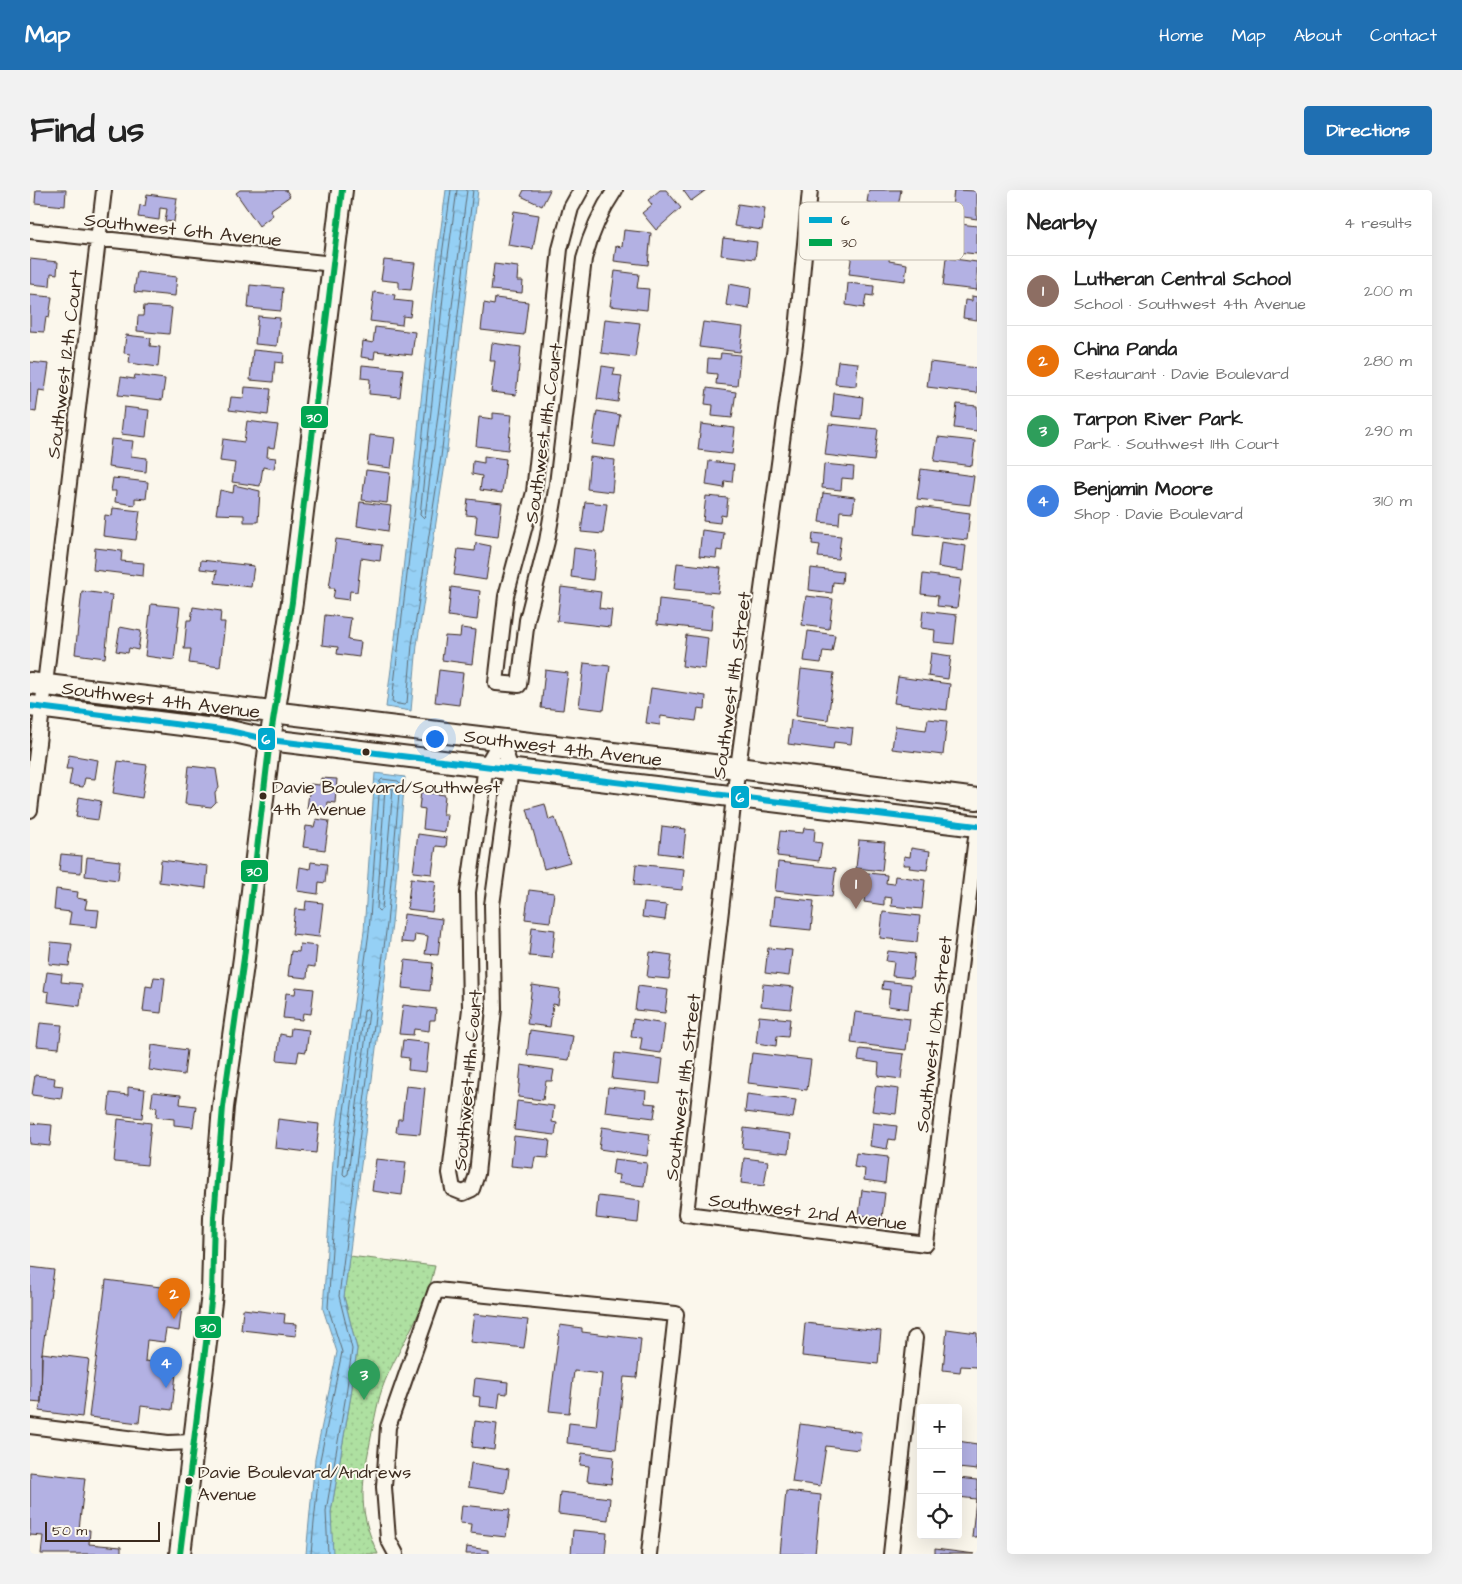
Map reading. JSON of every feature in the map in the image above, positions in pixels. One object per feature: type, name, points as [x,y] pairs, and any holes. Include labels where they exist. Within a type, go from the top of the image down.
[{"type":"main road","points":[[180,1554],[212,1294],[214,1217],[223,1107],[244,958],[270,740],[292,602],[342,190]]},
{"type":"main road","name":"Southwest 4th Avenue","points":[[38,684],[738,768],[977,799]]},
{"type":"main road","name":"Southwest 4th Avenue","points":[[36,707],[230,731],[270,740],[977,828]]},
{"type":"street","name":"Southwest 12th Court","points":[[30,810],[38,684],[104,190]]},
{"type":"street","name":"Southwest 11th Court","points":[[581,190],[571,208],[560,249],[534,492],[506,596],[496,683],[519,685],[526,620],[547,541],[557,484],[584,259],[591,232],[602,208],[615,190]]},
{"type":"street","name":"Southwest 6th Avenue","points":[[30,231],[98,240],[333,264]]},
{"type":"street","name":"Southwest 11th Street","points":[[686,1214],[734,797],[797,330],[804,260]]},
{"type":"street","points":[[555,297],[579,300]]},
{"type":"street","name":"Southwest 11th Court","points":[[502,740],[511,769],[492,905],[494,1009],[477,1174],[472,1189],[463,1192],[453,1189],[450,1173],[470,1009],[468,892],[486,766],[502,740]]},
{"type":"street","name":"Southwest 10th Street","points":[[926,1244],[977,828]]},
{"type":"street","name":"Southwest 2nd Avenue","points":[[686,1214],[926,1244]]},
{"type":"street","points":[[396,1554],[388,1539],[384,1487],[388,1427],[436,1290],[676,1314],[649,1554]]},
{"type":"street","points":[[891,1554],[915,1338]]},
{"type":"street","points":[[30,1426],[168,1443],[193,1442]]},
{"type":"green space","points":[[349,1256],[435,1266],[421,1308],[385,1381],[375,1417],[363,1493],[366,1521],[378,1554],[333,1554],[331,1549],[331,1512],[357,1349],[344,1297]]},
{"type":"water","points":[[446,190],[478,190],[446,458],[417,645],[411,711],[386,707]]},
{"type":"water","points":[[375,773],[405,777],[392,924],[344,1297],[357,1349],[331,1512],[333,1554],[306,1554],[315,1459],[337,1352],[323,1309],[334,1146],[364,931]]},
{"type":"building","points":[[36,190],[66,190],[65,206],[35,203]]},
{"type":"building","points":[[240,190],[286,190],[290,196],[270,210],[273,215],[259,226],[236,193]]},
{"type":"building","points":[[524,190],[550,190],[542,206],[521,196]]},
{"type":"building","points":[[660,190],[666,190],[681,208],[656,230],[642,213],[652,205],[648,200]]},
{"type":"building","points":[[683,190],[706,190],[691,201]]},
{"type":"building","points":[[869,190],[901,190],[899,202],[867,202]]},
{"type":"building","points":[[954,190],[977,191],[977,219],[964,217],[964,202],[953,202]]},
{"type":"building","points":[[147,194],[177,198],[174,222],[165,221],[167,209],[160,208],[159,220],[138,217],[140,205],[145,206]]},
{"type":"building","points":[[738,204],[765,208],[762,230],[734,226]]},
{"type":"building","points":[[514,211],[539,215],[533,249],[508,245]]},
{"type":"building","points":[[964,224],[977,226],[977,254],[964,253]]},
{"type":"building","points":[[624,230],[651,233],[648,265],[614,261],[616,246],[622,247]]},
{"type":"building","points":[[723,238],[757,242],[755,259],[721,255]]},
{"type":"building","points":[[30,259],[58,262],[57,274],[51,273],[50,286],[30,284]]},
{"type":"building","points":[[384,260],[415,263],[411,290],[399,289],[399,282],[381,280]]},
{"type":"building","points":[[851,260],[889,260],[907,264],[905,281],[849,274]]},
{"type":"building","points":[[946,260],[977,262],[977,290],[943,286]]},
{"type":"building","points":[[494,264],[518,267],[517,281],[523,281],[522,293],[491,290]]},
{"type":"building","points":[[615,271],[639,274],[637,288],[649,289],[647,310],[610,306]]},
{"type":"building","points":[[137,272],[177,277],[175,296],[134,292]]},
{"type":"building","points":[[848,283],[874,286],[873,296],[866,295],[864,308],[846,305]]},
{"type":"building","points":[[729,284],[751,288],[749,309],[726,305]]},
{"type":"building","points":[[250,285],[283,288],[281,311],[248,308]]},
{"type":"building","points":[[374,292],[395,295],[394,300],[412,302],[410,317],[403,316],[402,325],[370,321]]},
{"type":"building","points":[[30,295],[52,297],[49,318],[46,317],[44,332],[30,331]]},
{"type":"building","points":[[972,296],[977,297],[977,320],[963,318],[965,300],[972,301]]},
{"type":"building","points":[[495,298],[528,302],[524,335],[481,330],[484,303],[494,305]]},
{"type":"building","points":[[144,306],[172,308],[169,334],[137,331],[138,316],[143,316]]},
{"type":"building","points":[[258,316],[280,318],[277,346],[255,344]]},
{"type":"building","points":[[605,319],[640,323],[635,357],[601,353]]},
{"type":"building","points":[[703,322],[743,327],[740,352],[699,347]]},
{"type":"building","points":[[375,327],[415,332],[412,355],[375,351],[374,359],[361,357],[363,341],[373,343]]},
{"type":"building","points":[[126,335],[151,338],[150,346],[160,347],[158,367],[129,363],[130,354],[124,353]]},
{"type":"building","points":[[492,343],[521,347],[516,395],[491,392],[495,361],[490,361]]},
{"type":"building","points":[[253,350],[284,353],[283,363],[275,362],[273,382],[250,380]]},
{"type":"building","points":[[721,353],[740,355],[737,386],[716,384],[717,374],[707,373],[708,358],[720,359]]},
{"type":"building","points":[[838,361],[858,363],[856,386],[835,384]]},
{"type":"building","points":[[30,362],[49,364],[45,391],[39,390],[36,412],[30,411]]},
{"type":"building","points":[[930,362],[977,368],[977,393],[927,387]]},
{"type":"building","points":[[362,365],[403,369],[400,397],[369,394],[370,379],[361,378]]},
{"type":"building","points":[[602,366],[615,368],[613,375],[622,376],[618,402],[597,399]]},
{"type":"building","points":[[135,375],[165,379],[162,400],[118,395],[121,377],[134,379]]},
{"type":"building","points":[[245,387],[271,389],[268,415],[229,410],[231,397],[244,398]]},
{"type":"building","points":[[707,388],[736,392],[732,418],[712,416],[713,405],[705,404]]},
{"type":"building","points":[[834,393],[863,397],[861,419],[832,416]]},
{"type":"building","points":[[957,404],[977,406],[977,431],[954,428]]},
{"type":"building","points":[[124,407],[149,410],[146,437],[121,434]]},
{"type":"building","points":[[597,411],[620,415],[615,447],[592,444]]},
{"type":"building","points":[[493,413],[512,415],[508,450],[476,446],[479,417],[493,419]]},
{"type":"building","points":[[247,421],[278,425],[274,448],[268,447],[267,457],[276,458],[274,469],[263,467],[260,486],[232,482],[235,463],[220,461],[223,439],[244,442]]},
{"type":"building","points":[[701,424],[735,428],[732,454],[698,450]]},
{"type":"building","points":[[829,424],[878,429],[874,461],[825,455]]},
{"type":"building","points":[[370,435],[395,438],[391,468],[367,465]]},
{"type":"building","points":[[938,437],[975,441],[972,466],[934,461]]},
{"type":"building","points":[[111,439],[133,441],[131,456],[147,458],[146,472],[108,467]]},
{"type":"building","points":[[484,456],[506,459],[502,493],[480,490],[482,476],[472,474],[473,461],[484,463]]},
{"type":"building","points":[[590,457],[615,460],[612,492],[587,489]]},
{"type":"building","points":[[709,461],[734,464],[732,482],[725,481],[724,488],[706,485]]},
{"type":"building","points":[[824,464],[854,467],[853,479],[842,478],[841,490],[822,488]]},
{"type":"building","points":[[921,469],[974,476],[970,505],[917,499]]},
{"type":"building","points":[[366,470],[390,473],[387,503],[362,500]]},
{"type":"building","points":[[113,478],[148,482],[146,499],[135,498],[135,505],[115,502],[116,491],[111,491]]},
{"type":"building","points":[[234,485],[260,491],[258,522],[244,522],[244,515],[216,514],[220,490],[233,493]]},
{"type":"building","points":[[823,493],[855,497],[853,512],[840,511],[839,524],[819,522]]},
{"type":"building","points":[[706,496],[728,498],[726,516],[721,515],[720,523],[703,521]]},
{"type":"building","points":[[468,499],[502,503],[498,537],[475,534],[477,516],[466,515]]},
{"type":"building","points":[[360,502],[391,506],[388,531],[357,526]]},
{"type":"building","points":[[585,502],[607,504],[603,534],[581,532]]},
{"type":"building","points":[[917,506],[970,513],[967,540],[914,534]]},
{"type":"building","points":[[113,508],[140,511],[136,540],[103,536],[105,515],[112,516]]},
{"type":"building","points":[[702,530],[724,533],[722,551],[717,550],[716,558],[699,556]]},
{"type":"building","points":[[813,533],[841,536],[838,559],[818,557],[820,545],[812,544]]},
{"type":"building","points":[[336,539],[382,545],[380,561],[361,558],[357,592],[350,591],[349,600],[333,598],[335,588],[329,588]]},
{"type":"building","points":[[941,542],[966,546],[963,571],[938,567]]},
{"type":"building","points":[[476,543],[491,546],[486,580],[454,575],[458,549],[475,551]]},
{"type":"building","points":[[95,548],[122,551],[121,561],[144,563],[143,576],[93,570]]},
{"type":"building","points":[[574,548],[596,551],[593,580],[571,577]]},
{"type":"building","points":[[201,560],[254,566],[251,587],[215,583],[217,571],[200,569]]},
{"type":"building","points":[[677,563],[721,568],[718,593],[674,589]]},
{"type":"building","points":[[811,568],[843,572],[842,583],[833,582],[832,593],[809,590]]},
{"type":"building","points":[[923,574],[961,579],[957,608],[937,606],[938,596],[921,594]]},
{"type":"building","points":[[451,587],[480,591],[477,620],[448,616]]},
{"type":"building","points":[[561,587],[601,592],[599,608],[612,610],[610,627],[557,621]]},
{"type":"building","points":[[82,591],[112,595],[105,658],[75,654]]},
{"type":"building","points":[[806,596],[833,599],[829,629],[802,625]]},
{"type":"building","points":[[659,599],[713,605],[711,630],[657,624]]},
{"type":"building","points":[[151,604],[180,607],[174,660],[145,656]]},
{"type":"building","points":[[193,607],[221,611],[220,622],[225,622],[220,667],[189,663],[191,649],[184,649],[187,620],[191,620]]},
{"type":"building","points":[[923,611],[957,615],[954,644],[934,642],[935,630],[921,628]]},
{"type":"building","points":[[325,615],[351,618],[348,640],[361,642],[359,657],[337,654],[338,647],[322,645]]},
{"type":"building","points":[[120,627],[141,631],[138,650],[129,648],[128,653],[116,651]]},
{"type":"building","points":[[461,628],[476,630],[472,664],[442,660],[445,636],[460,637]]},
{"type":"building","points":[[808,631],[835,635],[832,652],[823,651],[821,663],[804,661]]},
{"type":"building","points":[[686,635],[708,638],[705,669],[682,666]]},
{"type":"building","points":[[931,653],[951,656],[948,679],[928,676]]},
{"type":"building","points":[[584,663],[610,666],[604,710],[579,707]]},
{"type":"building","points":[[801,669],[834,673],[828,720],[796,716]]},
{"type":"building","points":[[439,670],[463,673],[459,705],[435,702]]},
{"type":"building","points":[[545,670],[568,673],[563,710],[541,708]]},
{"type":"building","points":[[898,677],[950,684],[947,710],[894,703]]},
{"type":"building","points":[[651,688],[706,696],[705,709],[698,708],[696,721],[661,716],[660,725],[646,723]]},
{"type":"building","points":[[928,719],[947,721],[943,755],[892,749],[895,726],[926,730]]},
{"type":"building","points":[[791,720],[853,728],[851,744],[834,742],[833,750],[788,744]]},
{"type":"building","points":[[69,755],[98,760],[95,779],[85,778],[83,787],[69,785],[72,769],[66,769]]},
{"type":"building","points":[[118,761],[147,765],[142,798],[113,793]]},
{"type":"building","points":[[189,766],[216,769],[219,788],[215,793],[216,802],[211,807],[185,804]]},
{"type":"building","points":[[321,778],[337,779],[335,803],[328,802],[327,811],[307,809],[310,784],[320,785]]},
{"type":"building","points":[[421,792],[445,795],[443,815],[447,815],[445,832],[423,829],[425,809],[419,808]]},
{"type":"building","points":[[79,797],[101,801],[98,820],[76,817]]},
{"type":"building","points":[[545,804],[549,820],[555,818],[570,862],[544,869],[527,809]]},
{"type":"building","points":[[316,819],[329,821],[325,850],[303,847],[306,826],[314,827]]},
{"type":"building","points":[[662,826],[686,829],[683,856],[659,853]]},
{"type":"building","points":[[804,828],[815,829],[814,842],[822,843],[819,861],[777,856],[780,831],[803,833]]},
{"type":"building","points":[[418,834],[447,838],[446,847],[436,846],[432,874],[413,872]]},
{"type":"building","points":[[859,840],[885,842],[882,871],[856,868]]},
{"type":"building","points":[[911,848],[930,851],[927,870],[909,868],[910,865],[903,865],[904,856],[910,857]]},
{"type":"building","points":[[61,854],[82,856],[81,873],[59,871]]},
{"type":"building","points":[[87,857],[120,861],[118,880],[85,876]]},
{"type":"building","points":[[161,860],[208,866],[206,888],[159,882]]},
{"type":"building","points":[[311,862],[327,864],[325,883],[319,882],[318,894],[297,891],[300,867],[310,869]]},
{"type":"building","points":[[778,862],[836,868],[832,897],[775,891]]},
{"type":"building","points":[[636,864],[684,869],[682,890],[634,885]]},
{"type":"building","points":[[868,873],[887,875],[886,883],[894,884],[895,876],[925,880],[922,909],[891,906],[892,898],[884,897],[884,905],[864,902]]},
{"type":"building","points":[[411,878],[436,881],[432,912],[407,909]]},
{"type":"building","points":[[56,889],[78,892],[77,898],[87,900],[85,909],[99,910],[97,927],[69,924],[71,912],[54,910]]},
{"type":"building","points":[[529,890],[554,893],[550,922],[525,919]]},
{"type":"building","points":[[774,897],[814,901],[811,930],[771,926]]},
{"type":"building","points":[[306,901],[323,903],[319,937],[292,934],[295,909],[305,910]]},
{"type":"building","points":[[644,903],[667,905],[665,920],[642,917]]},
{"type":"building","points":[[883,912],[920,916],[917,942],[880,938]]},
{"type":"building","points":[[404,914],[442,919],[438,955],[425,954],[428,936],[415,934],[414,943],[401,942]]},
{"type":"building","points":[[532,927],[555,930],[552,958],[529,956]]},
{"type":"building","points":[[51,942],[72,944],[69,966],[49,964]]},
{"type":"building","points":[[300,944],[317,946],[315,967],[308,966],[307,978],[288,976],[291,951],[299,952]]},
{"type":"building","points":[[768,948],[792,950],[789,976],[765,973]]},
{"type":"building","points":[[888,951],[915,954],[912,978],[892,976],[894,962],[886,961]]},
{"type":"building","points":[[650,952],[672,955],[669,979],[647,977]]},
{"type":"building","points":[[405,960],[433,963],[430,991],[402,988]]},
{"type":"building","points":[[47,972],[62,974],[61,982],[82,984],[80,1006],[48,1002],[49,992],[44,991]]},
{"type":"building","points":[[154,977],[165,978],[161,1013],[143,1011],[146,986],[152,987]]},
{"type":"building","points":[[883,981],[911,984],[908,1009],[888,1006],[890,990],[882,989]]},
{"type":"building","points":[[763,984],[794,987],[791,1009],[761,1006]]},
{"type":"building","points":[[532,985],[560,989],[558,1005],[553,1004],[550,1027],[527,1024]]},
{"type":"building","points":[[638,986],[668,990],[665,1013],[635,1010]]},
{"type":"building","points":[[296,987],[314,989],[311,1014],[303,1013],[302,1020],[283,1018],[286,993],[295,994]]},
{"type":"building","points":[[403,1005],[436,1009],[435,1020],[430,1020],[429,1031],[414,1029],[413,1035],[399,1034]]},
{"type":"building","points":[[855,1012],[910,1019],[906,1050],[851,1043]]},
{"type":"building","points":[[759,1016],[790,1019],[788,1037],[777,1036],[776,1046],[756,1043]]},
{"type":"building","points":[[633,1019],[665,1024],[661,1053],[640,1050],[642,1038],[631,1037]]},
{"type":"building","points":[[40,1023],[62,1025],[59,1048],[37,1046]]},
{"type":"building","points":[[291,1028],[309,1030],[306,1052],[299,1051],[297,1062],[277,1060],[280,1034],[290,1036]]},
{"type":"building","points":[[530,1030],[573,1036],[569,1060],[527,1055]]},
{"type":"building","points":[[403,1040],[429,1043],[426,1072],[408,1070],[409,1058],[401,1057]]},
{"type":"building","points":[[152,1045],[187,1050],[184,1075],[149,1070]]},
{"type":"building","points":[[860,1049],[904,1054],[901,1079],[878,1076],[879,1063],[858,1060]]},
{"type":"building","points":[[615,1053],[663,1059],[660,1084],[612,1079]]},
{"type":"building","points":[[752,1053],[811,1060],[807,1090],[748,1083]]},
{"type":"building","points":[[521,1065],[554,1070],[552,1081],[546,1081],[543,1100],[518,1097]]},
{"type":"building","points":[[35,1075],[55,1078],[54,1085],[63,1086],[61,1099],[32,1095]]},
{"type":"building","points":[[406,1086],[425,1088],[420,1134],[396,1132],[398,1119],[402,1119]]},
{"type":"building","points":[[876,1086],[899,1089],[896,1114],[872,1111]]},
{"type":"building","points":[[128,1087],[145,1089],[142,1118],[108,1114],[110,1093],[128,1095]]},
{"type":"building","points":[[608,1087],[646,1091],[645,1103],[656,1104],[654,1118],[605,1112]]},
{"type":"building","points":[[153,1092],[181,1095],[180,1104],[196,1106],[193,1127],[174,1125],[174,1119],[156,1117],[157,1107],[151,1106]]},
{"type":"building","points":[[747,1094],[796,1100],[793,1118],[745,1112]]},
{"type":"building","points":[[517,1101],[554,1106],[552,1122],[557,1123],[555,1135],[514,1130]]},
{"type":"building","points":[[118,1119],[151,1123],[147,1165],[114,1162]]},
{"type":"building","points":[[278,1119],[319,1124],[316,1153],[275,1148]]},
{"type":"building","points":[[30,1123],[52,1125],[50,1146],[30,1144]]},
{"type":"building","points":[[873,1123],[897,1126],[895,1140],[889,1139],[887,1149],[870,1146]]},
{"type":"building","points":[[602,1127],[650,1134],[647,1156],[599,1149]]},
{"type":"building","points":[[744,1128],[791,1134],[789,1153],[742,1148]]},
{"type":"building","points":[[514,1136],[550,1140],[548,1158],[535,1157],[533,1168],[511,1166]]},
{"type":"building","points":[[856,1153],[888,1157],[885,1183],[864,1180],[865,1169],[854,1167]]},
{"type":"building","points":[[744,1158],[768,1161],[764,1186],[741,1183]]},
{"type":"building","points":[[376,1159],[406,1162],[402,1195],[372,1191]]},
{"type":"building","points":[[614,1159],[647,1163],[644,1186],[618,1183],[619,1175],[612,1174]]},
{"type":"building","points":[[862,1190],[885,1193],[882,1218],[859,1215]]},
{"type":"building","points":[[598,1196],[640,1201],[638,1223],[596,1218]]},
{"type":"building","points":[[30,1267],[54,1270],[42,1353],[41,1402],[30,1401]]},
{"type":"building","points":[[106,1280],[184,1290],[179,1331],[166,1329],[164,1342],[147,1340],[145,1361],[177,1365],[172,1410],[141,1406],[139,1423],[89,1417]]},
{"type":"building","points":[[243,1309],[285,1314],[284,1323],[297,1324],[296,1336],[241,1330]]},
{"type":"building","points":[[474,1314],[528,1320],[524,1348],[470,1342]]},
{"type":"building","points":[[805,1323],[881,1331],[878,1364],[802,1356]]},
{"type":"building","points":[[560,1325],[582,1328],[582,1332],[641,1339],[637,1378],[624,1377],[616,1449],[567,1443],[569,1423],[596,1426],[602,1374],[574,1371],[569,1413],[549,1411]]},
{"type":"building","points":[[947,1329],[977,1333],[977,1367],[961,1366],[960,1372],[943,1370]]},
{"type":"building","points":[[42,1353],[89,1359],[82,1417],[39,1411],[41,1402]]},
{"type":"building","points":[[475,1378],[508,1382],[507,1394],[500,1393],[498,1408],[479,1406],[480,1397],[473,1396]]},
{"type":"building","points":[[475,1421],[497,1424],[494,1450],[472,1447]]},
{"type":"building","points":[[800,1424],[861,1432],[859,1450],[826,1446],[820,1486],[792,1482]]},
{"type":"building","points":[[962,1442],[977,1444],[977,1470],[962,1468]]},
{"type":"building","points":[[582,1453],[614,1457],[611,1484],[587,1481],[589,1466],[580,1465]]},
{"type":"building","points":[[471,1463],[509,1469],[506,1493],[468,1487]]},
{"type":"building","points":[[30,1472],[85,1478],[79,1529],[90,1530],[89,1544],[121,1547],[121,1554],[41,1554],[43,1536],[30,1535]]},
{"type":"building","points":[[962,1478],[977,1480],[977,1537],[972,1537],[976,1499],[962,1497]]},
{"type":"building","points":[[786,1491],[821,1495],[815,1554],[780,1554]]},
{"type":"building","points":[[560,1492],[610,1498],[608,1520],[558,1514]]},
{"type":"building","points":[[462,1505],[510,1510],[506,1537],[470,1533],[471,1524],[460,1523]]},
{"type":"building","points":[[573,1530],[607,1533],[605,1554],[571,1554]]},
{"type":"building","points":[[467,1547],[488,1550],[488,1554],[466,1554]]},
{"type":"building","points":[[935,1549],[975,1554],[935,1554]]},
{"type":"transit line","name":"30","points":[[180,1554],[212,1294],[214,1217],[223,1107],[244,958],[270,740],[292,602],[342,190]]},
{"type":"transit line","name":"6","points":[[30,706],[230,731],[270,740],[977,826]]},
{"type":"place","name":"Davie Boulevard/Southwest 4th Avenue","points":[[263,796]]},
{"type":"place","name":"Lutheran Central School","points":[[856,909]]},
{"type":"place","name":"China Panda","points":[[174,1319]]},
{"type":"place","name":"Benjamin Moore","points":[[166,1388]]},
{"type":"place","name":"Tarpon River Park","points":[[364,1400]]},
{"type":"place","name":"Davie Boulevard/Andrews Avenue","points":[[189,1481]]}]
